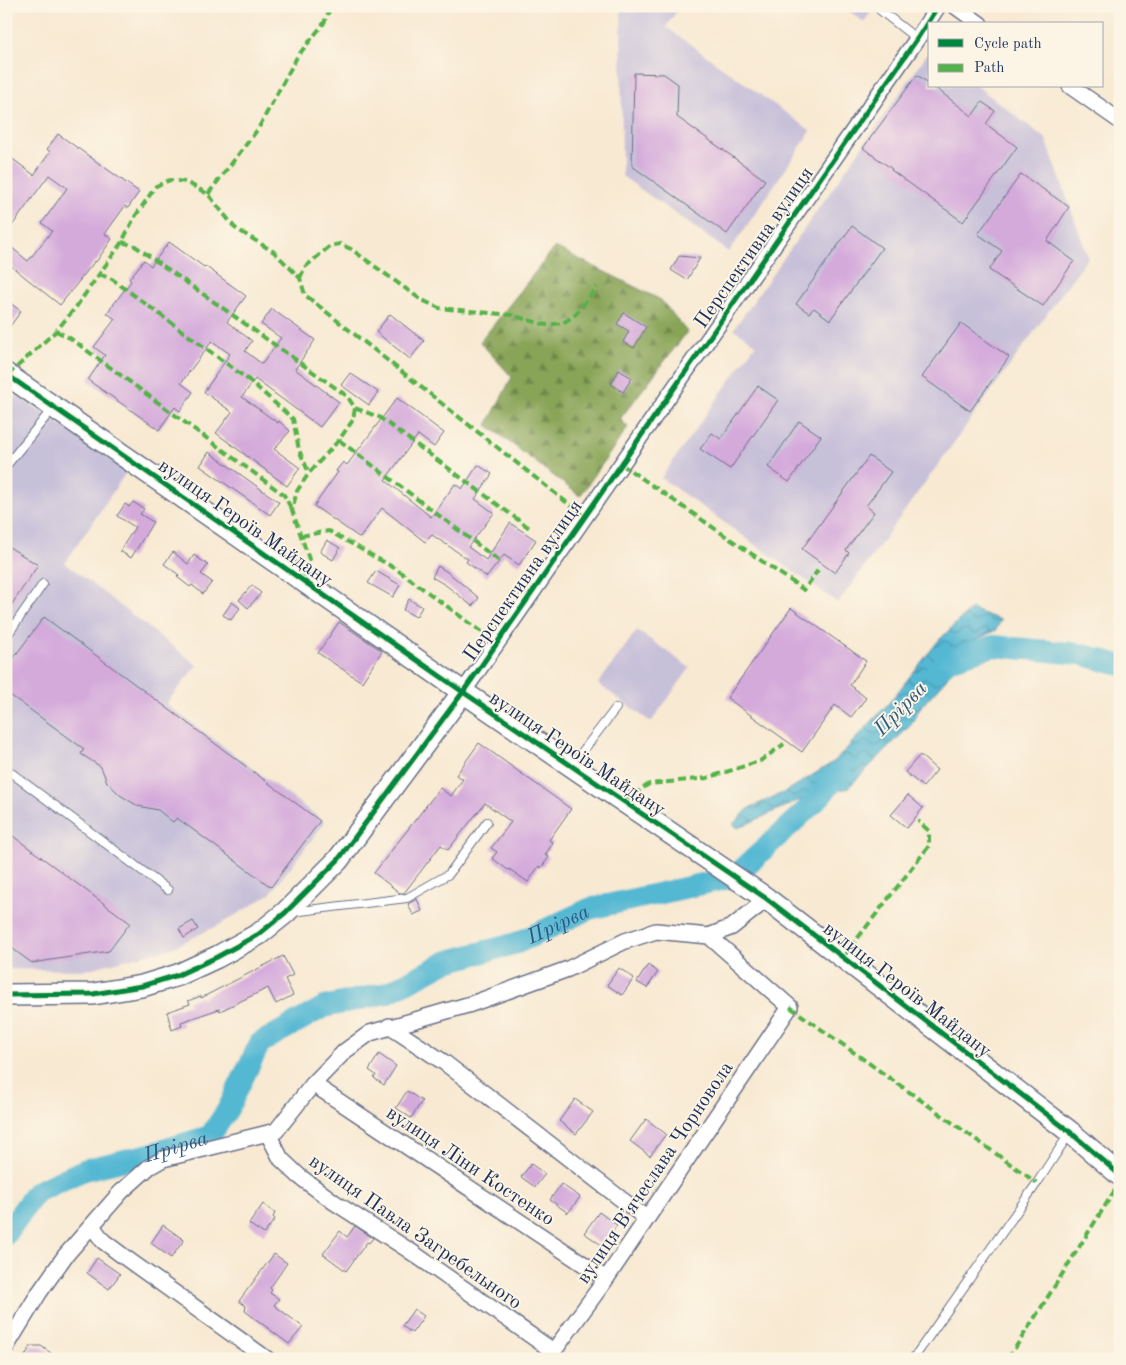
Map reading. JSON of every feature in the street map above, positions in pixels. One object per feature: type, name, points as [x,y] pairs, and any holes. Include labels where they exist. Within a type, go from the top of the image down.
[{"type":"street","name":"Перспективна вулиця","points":[[6,995],[93,994],[142,986],[178,975],[217,958],[259,934],[285,913],[338,860],[463,692],[917,39],[938,6]]},
{"type":"street","points":[[954,6],[977,22]]},
{"type":"street","points":[[1073,88],[1120,121]]},
{"type":"street","name":"вулиця Героїв Майдану","points":[[6,374],[463,692],[767,899],[1070,1132],[1120,1175]]},
{"type":"street","points":[[6,1347],[39,1293],[65,1256],[121,1192],[149,1167],[163,1159],[276,1131],[313,1084],[345,1051],[370,1033],[471,1004],[568,969],[625,941],[656,931],[709,936],[732,926],[767,899]]},
{"type":"street","name":"вулиця Вʼячеслава Чорновола","points":[[550,1355],[606,1279],[790,1006],[709,936]]},
{"type":"street","points":[[389,1026],[445,1063],[647,1219]]},
{"type":"street","name":"вулиця Ліни Костенко","points":[[313,1084],[606,1279]]},
{"type":"street","name":"вулиця Павла Загребельного","points":[[268,1134],[281,1159],[299,1176],[334,1202],[410,1251],[550,1355]]},
{"type":"street","points":[[92,1226],[103,1240],[123,1256],[267,1359]]},
{"type":"lane","points":[[880,10],[917,39]]},
{"type":"lane","points":[[6,466],[54,407]]},
{"type":"lane","points":[[6,637],[43,584]]},
{"type":"lane","points":[[571,766],[616,708]]},
{"type":"lane","points":[[6,769],[168,890]]},
{"type":"lane","points":[[285,913],[407,898],[449,874],[487,822]]},
{"type":"lane","points":[[914,1359],[1037,1183],[1070,1132]]},
{"type":"shaded area","points":[[621,6],[680,6],[666,27],[811,131],[729,252],[622,176]]},
{"type":"shaded area","points":[[842,6],[875,6],[864,22]]},
{"type":"shaded area","points":[[928,53],[928,88],[980,88],[1046,139],[1088,257],[838,603],[661,478],[756,344],[734,329]]},
{"type":"shaded area","points":[[17,395],[127,471],[65,563],[197,665],[166,704],[325,822],[270,894],[221,924],[172,948],[85,970],[6,969],[6,408]]},
{"type":"shaded area","points":[[637,630],[690,668],[651,722],[598,684]]},
{"type":"green space","points":[[555,247],[661,300],[687,332],[620,419],[628,427],[580,496],[487,425],[512,377],[480,342]]},
{"type":"water","points":[[971,609],[1001,620],[996,630],[971,642],[946,679],[920,708],[910,726],[848,788],[797,801],[738,828],[733,824],[749,808],[787,791],[835,761],[888,704],[939,640]]},
{"type":"building","points":[[634,73],[664,74],[678,84],[677,117],[765,180],[727,234],[632,166]]},
{"type":"building","points":[[917,75],[928,83],[928,88],[936,88],[972,116],[982,102],[995,111],[986,124],[1017,147],[963,222],[863,148]]},
{"type":"building","points":[[58,134],[139,192],[128,208],[125,206],[105,234],[112,239],[96,262],[60,305],[6,262],[6,243],[28,261],[52,231],[42,223],[67,188],[49,175],[6,234],[6,154],[34,175],[50,152],[47,149]]},
{"type":"building","points":[[1021,174],[1069,207],[1047,241],[1074,261],[1043,306],[989,270],[1002,251],[978,234]]},
{"type":"building","points":[[852,226],[882,248],[830,320],[814,308],[809,313],[796,304]]},
{"type":"building","points":[[169,242],[246,296],[227,322],[252,341],[245,351],[262,364],[281,338],[261,324],[272,309],[315,340],[295,369],[339,402],[320,427],[255,379],[242,397],[278,423],[279,421],[290,431],[274,449],[300,468],[287,486],[216,433],[232,412],[204,392],[230,354],[212,341],[181,383],[193,392],[180,411],[175,407],[159,430],[88,380],[105,355],[94,347],[115,319],[107,313],[144,260],[151,266]]},
{"type":"building","points":[[679,256],[700,258],[687,280],[671,270]]},
{"type":"building","points":[[6,300],[21,311],[6,332]]},
{"type":"building","points":[[624,313],[646,327],[634,348],[623,342],[629,331],[617,324]]},
{"type":"building","points":[[390,314],[424,341],[410,359],[376,332]]},
{"type":"building","points":[[961,323],[1009,357],[970,411],[922,377]]},
{"type":"building","points":[[619,370],[632,378],[623,392],[611,384]]},
{"type":"building","points":[[350,373],[378,392],[369,405],[341,385]]},
{"type":"building","points":[[758,386],[778,400],[730,469],[700,449],[712,433],[721,439]]},
{"type":"building","points":[[397,398],[444,433],[434,447],[418,435],[385,480],[431,517],[455,484],[462,489],[478,465],[492,474],[475,499],[494,513],[468,547],[486,560],[510,523],[536,540],[519,565],[504,555],[487,577],[466,562],[468,559],[432,535],[425,542],[382,508],[360,538],[314,506],[338,472],[336,471],[343,462],[347,465]]},
{"type":"building","points":[[799,421],[821,436],[789,482],[768,467]]},
{"type":"building","points":[[209,452],[279,502],[270,515],[200,466]]},
{"type":"building","points":[[869,456],[891,472],[866,506],[874,512],[846,550],[849,553],[835,573],[802,549]]},
{"type":"building","points":[[133,502],[144,509],[140,514],[153,522],[131,558],[120,551],[135,527],[117,516],[125,504],[129,507]]},
{"type":"building","points":[[327,540],[340,548],[333,560],[320,552]]},
{"type":"building","points":[[6,545],[38,565],[6,613]]},
{"type":"building","points":[[173,552],[188,564],[194,555],[208,565],[201,574],[212,582],[203,594],[192,585],[190,587],[177,577],[179,575],[164,564]]},
{"type":"building","points":[[438,566],[479,598],[472,606],[447,586],[432,577]]},
{"type":"building","points":[[376,571],[400,585],[393,597],[368,583]]},
{"type":"building","points":[[252,585],[261,593],[248,608],[239,600]]},
{"type":"building","points":[[409,599],[422,607],[416,617],[403,610]]},
{"type":"building","points":[[232,602],[240,608],[231,620],[223,615]]},
{"type":"building","points":[[791,608],[866,661],[850,685],[866,698],[851,717],[835,705],[802,752],[727,698]]},
{"type":"building","points":[[44,617],[320,821],[271,887],[177,818],[173,822],[158,810],[138,806],[120,795],[107,782],[101,767],[81,754],[84,749],[6,692],[6,668]]},
{"type":"building","points":[[339,622],[382,651],[362,682],[318,653]]},
{"type":"building","points":[[479,743],[571,809],[549,840],[553,843],[545,855],[549,857],[541,868],[539,866],[528,882],[492,858],[497,852],[491,848],[511,822],[485,803],[448,850],[441,845],[404,893],[400,893],[374,873],[440,788],[451,796],[463,779],[456,775]]},
{"type":"building","points":[[920,755],[937,770],[923,787],[905,772]]},
{"type":"building","points":[[908,795],[923,808],[907,828],[891,815]]},
{"type":"building","points":[[6,831],[130,923],[109,951],[32,963],[6,944]]},
{"type":"building","points":[[417,899],[422,911],[413,915],[408,904]]},
{"type":"building","points":[[193,921],[198,929],[184,938],[179,929]]},
{"type":"building","points":[[283,956],[293,975],[285,979],[293,995],[276,1004],[268,988],[220,1011],[219,1009],[181,1022],[182,1026],[172,1030],[167,1012],[190,1004],[188,1001],[201,996],[201,998]]},
{"type":"building","points":[[648,965],[658,972],[647,988],[637,982]]},
{"type":"building","points":[[619,968],[634,978],[622,995],[607,985]]},
{"type":"building","points":[[379,1054],[396,1066],[384,1085],[374,1078],[376,1075],[369,1070]]},
{"type":"building","points":[[407,1091],[422,1101],[411,1118],[396,1108]]},
{"type":"building","points":[[575,1099],[593,1112],[576,1134],[559,1121]]},
{"type":"building","points":[[646,1119],[666,1134],[650,1156],[630,1141]]},
{"type":"building","points":[[531,1164],[545,1174],[535,1187],[521,1177]]},
{"type":"building","points":[[561,1184],[580,1197],[568,1213],[550,1200]]},
{"type":"building","points":[[263,1204],[275,1213],[273,1217],[275,1219],[264,1234],[249,1224]]},
{"type":"building","points":[[599,1212],[617,1225],[603,1246],[584,1233]]},
{"type":"building","points":[[163,1225],[184,1240],[171,1258],[151,1243]]},
{"type":"building","points":[[355,1226],[373,1238],[369,1243],[367,1242],[346,1271],[323,1254],[340,1231],[347,1237]]},
{"type":"building","points":[[274,1254],[287,1263],[270,1288],[272,1290],[270,1293],[279,1299],[274,1305],[303,1327],[289,1344],[245,1311],[246,1306],[239,1301]]},
{"type":"building","points":[[97,1258],[120,1274],[109,1289],[87,1273]]},
{"type":"building","points":[[414,1309],[424,1316],[412,1333],[402,1326]]},
{"type":"building","points":[[31,1346],[41,1346],[59,1359],[23,1359]]},
{"type":"waterway","name":"Прірва","points":[[937,671],[949,660],[993,646],[1080,654],[1120,665]]},
{"type":"waterway","name":"Прірва","points":[[6,1234],[36,1192],[84,1170],[150,1154],[210,1136],[228,1109],[260,1043],[324,1007],[387,993],[446,962],[517,943],[589,909],[734,877],[818,799],[841,772]]},
{"type":"marked path","points":[[208,194],[258,129],[297,57],[324,23],[331,6]]},
{"type":"marked path","points":[[8,375],[56,331],[76,307],[122,242],[134,218],[156,186],[170,180],[186,182],[208,194],[235,228],[274,252],[300,278],[305,295],[585,517]]},
{"type":"marked path","points":[[122,242],[135,246],[347,396],[355,408],[353,420],[339,440],[309,473],[297,491],[292,510],[310,562],[301,580]]},
{"type":"marked path","points":[[300,278],[305,267],[330,246],[340,244],[351,249],[420,299],[439,308],[511,315],[546,325],[563,323],[575,315],[597,287]]},
{"type":"marked path","points":[[99,274],[112,279],[250,381],[293,419],[299,450],[309,473]]},
{"type":"marked path","points":[[56,331],[70,338],[284,495],[292,510]]},
{"type":"marked path","points":[[355,408],[379,417],[532,530]]},
{"type":"marked path","points":[[339,440],[502,563]]},
{"type":"marked path","points":[[621,464],[804,590],[818,570]]},
{"type":"marked path","points":[[301,536],[329,531],[396,569],[497,643]]},
{"type":"marked path","points":[[624,802],[649,784],[707,778],[760,761],[784,744]]},
{"type":"marked path","points":[[843,957],[929,846],[929,831],[918,821]]},
{"type":"marked path","points":[[790,1007],[1037,1183]]},
{"type":"marked path","points":[[1008,1359],[1120,1182]]},
{"type":"cycle path","points":[[6,995],[93,994],[142,986],[178,975],[217,957],[259,934],[285,913],[338,860],[463,692],[917,39],[938,6]]},
{"type":"cycle path","points":[[6,374],[463,692],[767,899],[1070,1132],[1120,1175]]}]
